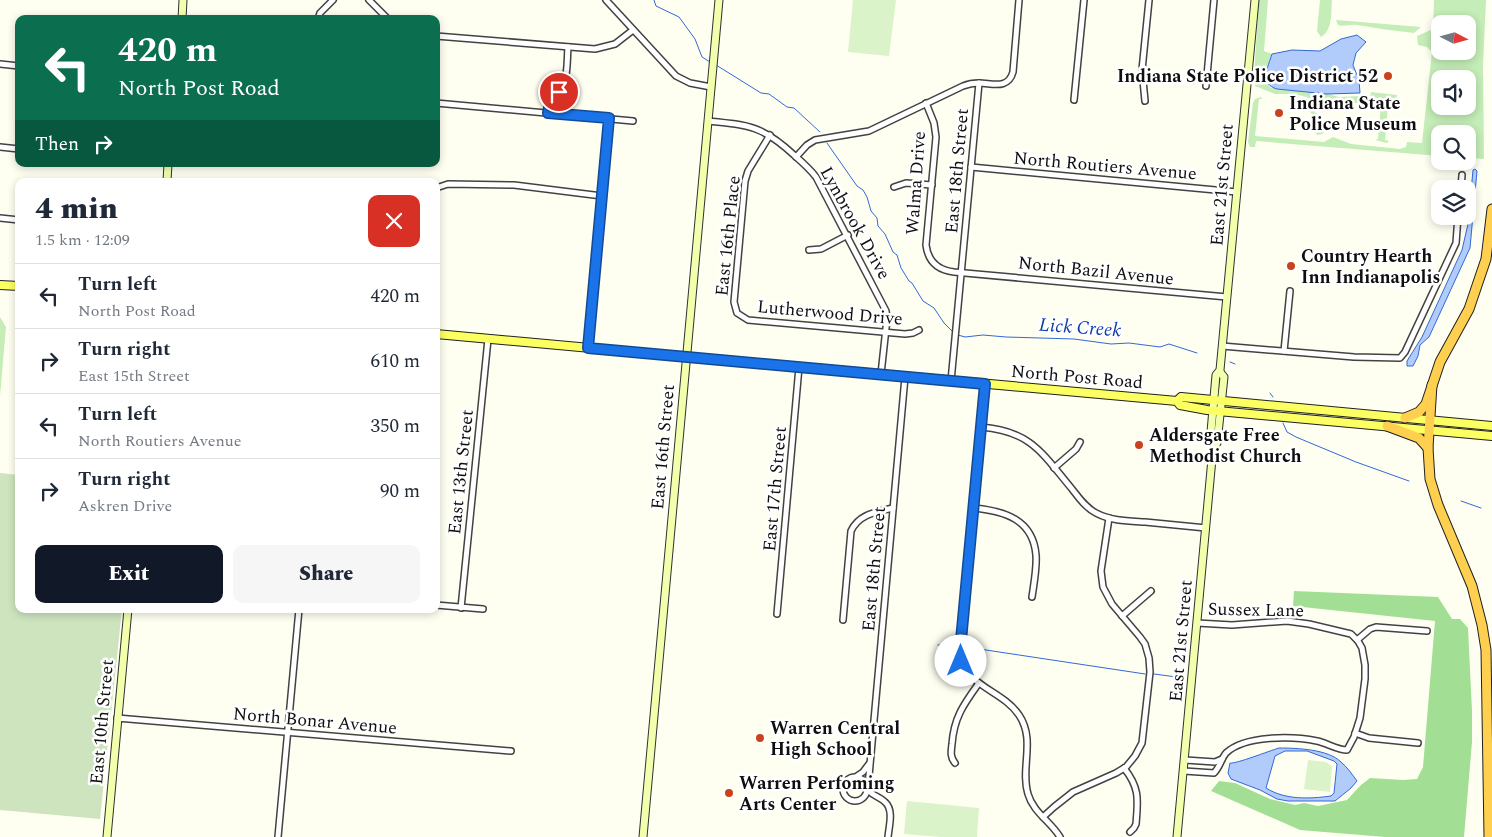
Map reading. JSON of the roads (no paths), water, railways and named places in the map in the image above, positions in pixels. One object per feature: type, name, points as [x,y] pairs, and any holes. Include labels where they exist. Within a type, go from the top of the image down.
[{"type":"highway","points":[[1405,418],[1423,408],[1440,362],[1461,326],[1478,285],[1487,251],[1492,210]]},
{"type":"highway","points":[[1432,384],[1428,448],[1429,473],[1435,497],[1472,586],[1483,630],[1487,672],[1490,837]]},
{"type":"highway","points":[[1387,426],[1419,438],[1428,448]]},
{"type":"highway","points":[[1490,837],[1492,762]]},
{"type":"main road","points":[[182,15],[183,0]]},
{"type":"main road","name":"East 16th Street","points":[[643,837],[719,0]]},
{"type":"main road","name":"East 21st Street","points":[[1177,837],[1213,448],[1217,443],[1217,401],[1224,377],[1220,372],[1222,346],[1255,0]]},
{"type":"main road","points":[[0,285],[15,286]]},
{"type":"main road","name":"North Post Road","points":[[440,334],[1177,401],[1180,405],[1217,410],[1387,426],[1488,426]]},
{"type":"main road","name":"North Post Road","points":[[1177,401],[1181,397],[1405,418],[1430,425],[1488,435]]},
{"type":"main road","points":[[1263,404],[1264,415]]},
{"type":"main road","name":"East 10th Street","points":[[106,837],[128,613]]},
{"type":"street","points":[[319,15],[333,0]]},
{"type":"street","points":[[369,0],[384,15]]},
{"type":"street","points":[[606,0],[679,78],[694,85],[711,87]]},
{"type":"street","points":[[796,157],[807,145],[815,140],[823,137],[869,131],[961,86],[979,82],[1002,84],[1009,80],[1019,0]]},
{"type":"street","points":[[1074,100],[1084,0]]},
{"type":"street","points":[[1144,101],[1142,70],[1149,0]]},
{"type":"street","points":[[1206,86],[1214,0]]},
{"type":"street","points":[[440,36],[593,49],[607,47],[620,41],[633,30]]},
{"type":"street","points":[[548,113],[550,102],[560,91],[564,83],[568,47]]},
{"type":"street","points":[[0,64],[15,66]]},
{"type":"street","name":"East 18th Street","points":[[951,381],[979,82]]},
{"type":"street","points":[[440,103],[633,121]]},
{"type":"street","name":"Walma Drive","points":[[926,103],[933,119],[935,131],[926,244],[927,252],[940,269],[962,273]]},
{"type":"street","points":[[588,348],[609,118]]},
{"type":"street","name":"Lynbrook Drive","points":[[708,121],[747,125],[770,135],[816,177],[885,307],[887,319],[881,374]]},
{"type":"street","name":"East 16th Place","points":[[738,314],[734,307],[734,302],[745,181],[748,171],[770,135]]},
{"type":"street","points":[[0,147],[15,149]]},
{"type":"street","name":"North Routiers Avenue","points":[[971,167],[1237,192]]},
{"type":"street","points":[[1462,175],[1462,180]]},
{"type":"street","points":[[894,186],[906,183],[932,185]]},
{"type":"street","points":[[440,187],[443,185],[519,186],[602,196]]},
{"type":"street","points":[[0,218],[15,220]]},
{"type":"street","points":[[1222,346],[1354,357],[1400,358],[1405,352],[1456,243],[1457,225]]},
{"type":"street","points":[[809,250],[824,248],[848,235]]},
{"type":"street","name":"North Bazil Avenue","points":[[962,273],[1227,297]]},
{"type":"street","points":[[1284,351],[1290,291]]},
{"type":"street","name":"Lutherwood Drive","points":[[738,314],[748,320],[908,334],[919,330]]},
{"type":"street","name":"East 13th Street","points":[[461,608],[488,339]]},
{"type":"street","name":"East 17th Street","points":[[777,614],[799,367]]},
{"type":"street","name":"East 18th Street","points":[[868,789],[905,377]]},
{"type":"street","points":[[985,384],[960,654],[968,673],[1011,705],[1022,720],[1028,741],[1027,790],[1032,804],[1060,837]]},
{"type":"street","points":[[981,427],[1000,429],[1021,436],[1039,449],[1087,506],[1096,513],[1109,518],[1206,528]]},
{"type":"street","points":[[1054,468],[1075,451],[1080,442]]},
{"type":"street","points":[[842,620],[851,531],[856,522],[863,516],[893,508]]},
{"type":"street","points":[[974,508],[994,510],[1008,515],[1020,522],[1028,534],[1036,557],[1032,597]]},
{"type":"street","points":[[1043,817],[1073,792],[1124,768],[1136,756],[1142,743],[1150,667],[1149,654],[1145,644],[1106,595],[1101,577],[1109,518]]},
{"type":"street","points":[[1122,616],[1151,590]]},
{"type":"street","points":[[440,605],[483,610]]},
{"type":"street","points":[[278,837],[299,613]]},
{"type":"street","name":"Sussex Lane","points":[[1197,623],[1232,625],[1278,621],[1293,622],[1349,633],[1357,640]]},
{"type":"street","points":[[1185,760],[1215,762],[1238,746],[1254,741],[1274,739],[1315,741],[1346,750],[1355,733],[1362,708],[1365,667],[1362,648],[1357,640],[1376,627],[1427,631]]},
{"type":"street","points":[[955,763],[951,754],[955,722],[961,708],[979,683]]},
{"type":"street","name":"North Bonar Avenue","points":[[118,718],[511,751]]},
{"type":"street","points":[[1355,733],[1369,738],[1418,743]]},
{"type":"street","points":[[1184,771],[1214,773],[1222,758]]},
{"type":"street","points":[[869,764],[857,776],[847,779],[843,790],[851,800],[879,798]]},
{"type":"street","points":[[1124,768],[1131,778],[1138,795],[1136,824],[1130,832]]},
{"type":"street","points":[[857,776],[865,780],[868,789],[885,802],[890,812],[888,837]]},
{"type":"street","points":[[861,800],[866,795],[868,789]]},
{"type":"water","points":[[1357,35],[1366,42],[1356,53],[1353,65],[1359,80],[1360,93],[1327,94],[1277,89],[1271,87],[1268,83],[1266,74],[1272,54],[1292,50],[1320,51],[1341,39]]},
{"type":"water","points":[[1473,170],[1476,170],[1477,171],[1476,182],[1476,180],[1472,180]]},
{"type":"water","points":[[1468,225],[1472,225],[1470,248],[1429,337],[1420,345],[1418,356],[1413,366],[1407,366],[1407,361],[1422,337],[1462,250]]},
{"type":"water","points":[[1279,748],[1303,749],[1328,754],[1343,764],[1357,781],[1335,801],[1288,801],[1277,799],[1231,779],[1228,773],[1230,763]],"holes":[[[1285,751],[1307,751],[1334,761],[1337,764],[1334,793],[1331,796],[1297,798],[1281,795],[1266,788],[1275,756]]]},
{"type":"waterway","name":"Lick Creek","points":[[654,0],[656,6],[679,17],[695,39],[702,57],[710,62]]},
{"type":"waterway","name":"Lick Creek","points":[[716,65],[761,93],[769,94],[787,107],[794,108],[820,132]]},
{"type":"waterway","name":"Lick Creek","points":[[827,143],[857,186],[863,190],[871,211],[877,218],[878,226],[885,234],[893,252],[897,255],[901,268],[909,281],[923,301],[934,308],[944,323],[954,333]]},
{"type":"waterway","name":"Lick Creek","points":[[958,335],[965,337],[983,335],[1074,339],[1111,344],[1129,343],[1160,347],[1169,344],[1197,353]]},
{"type":"waterway","name":"Lick Creek","points":[[1230,362],[1235,364]]},
{"type":"waterway","name":"Lick Creek","points":[[1270,393],[1273,397]]},
{"type":"waterway","name":"Lick Creek","points":[[1283,423],[1287,432],[1296,437],[1356,462],[1409,481]]},
{"type":"waterway","name":"Lick Creek","points":[[1461,501],[1481,508]]},
{"type":"waterway","points":[[938,645],[954,647]]},
{"type":"waterway","points":[[966,647],[1145,674]]},
{"type":"waterway","points":[[1154,674],[1184,678]]},
{"type":"place","name":"Indiana State Police District 52","points":[[1388,76]]},
{"type":"place","name":"Indiana State Police Museum","points":[[1279,113]]},
{"type":"place","name":"Country Hearth Inn Indianapolis","points":[[1291,266]]},
{"type":"place","name":"Aldersgate Free Methodist Church","points":[[1139,445]]},
{"type":"place","name":"Warren Central High School","points":[[760,738]]},
{"type":"place","name":"Warren Perfoming Arts Center","points":[[729,793]]}]
